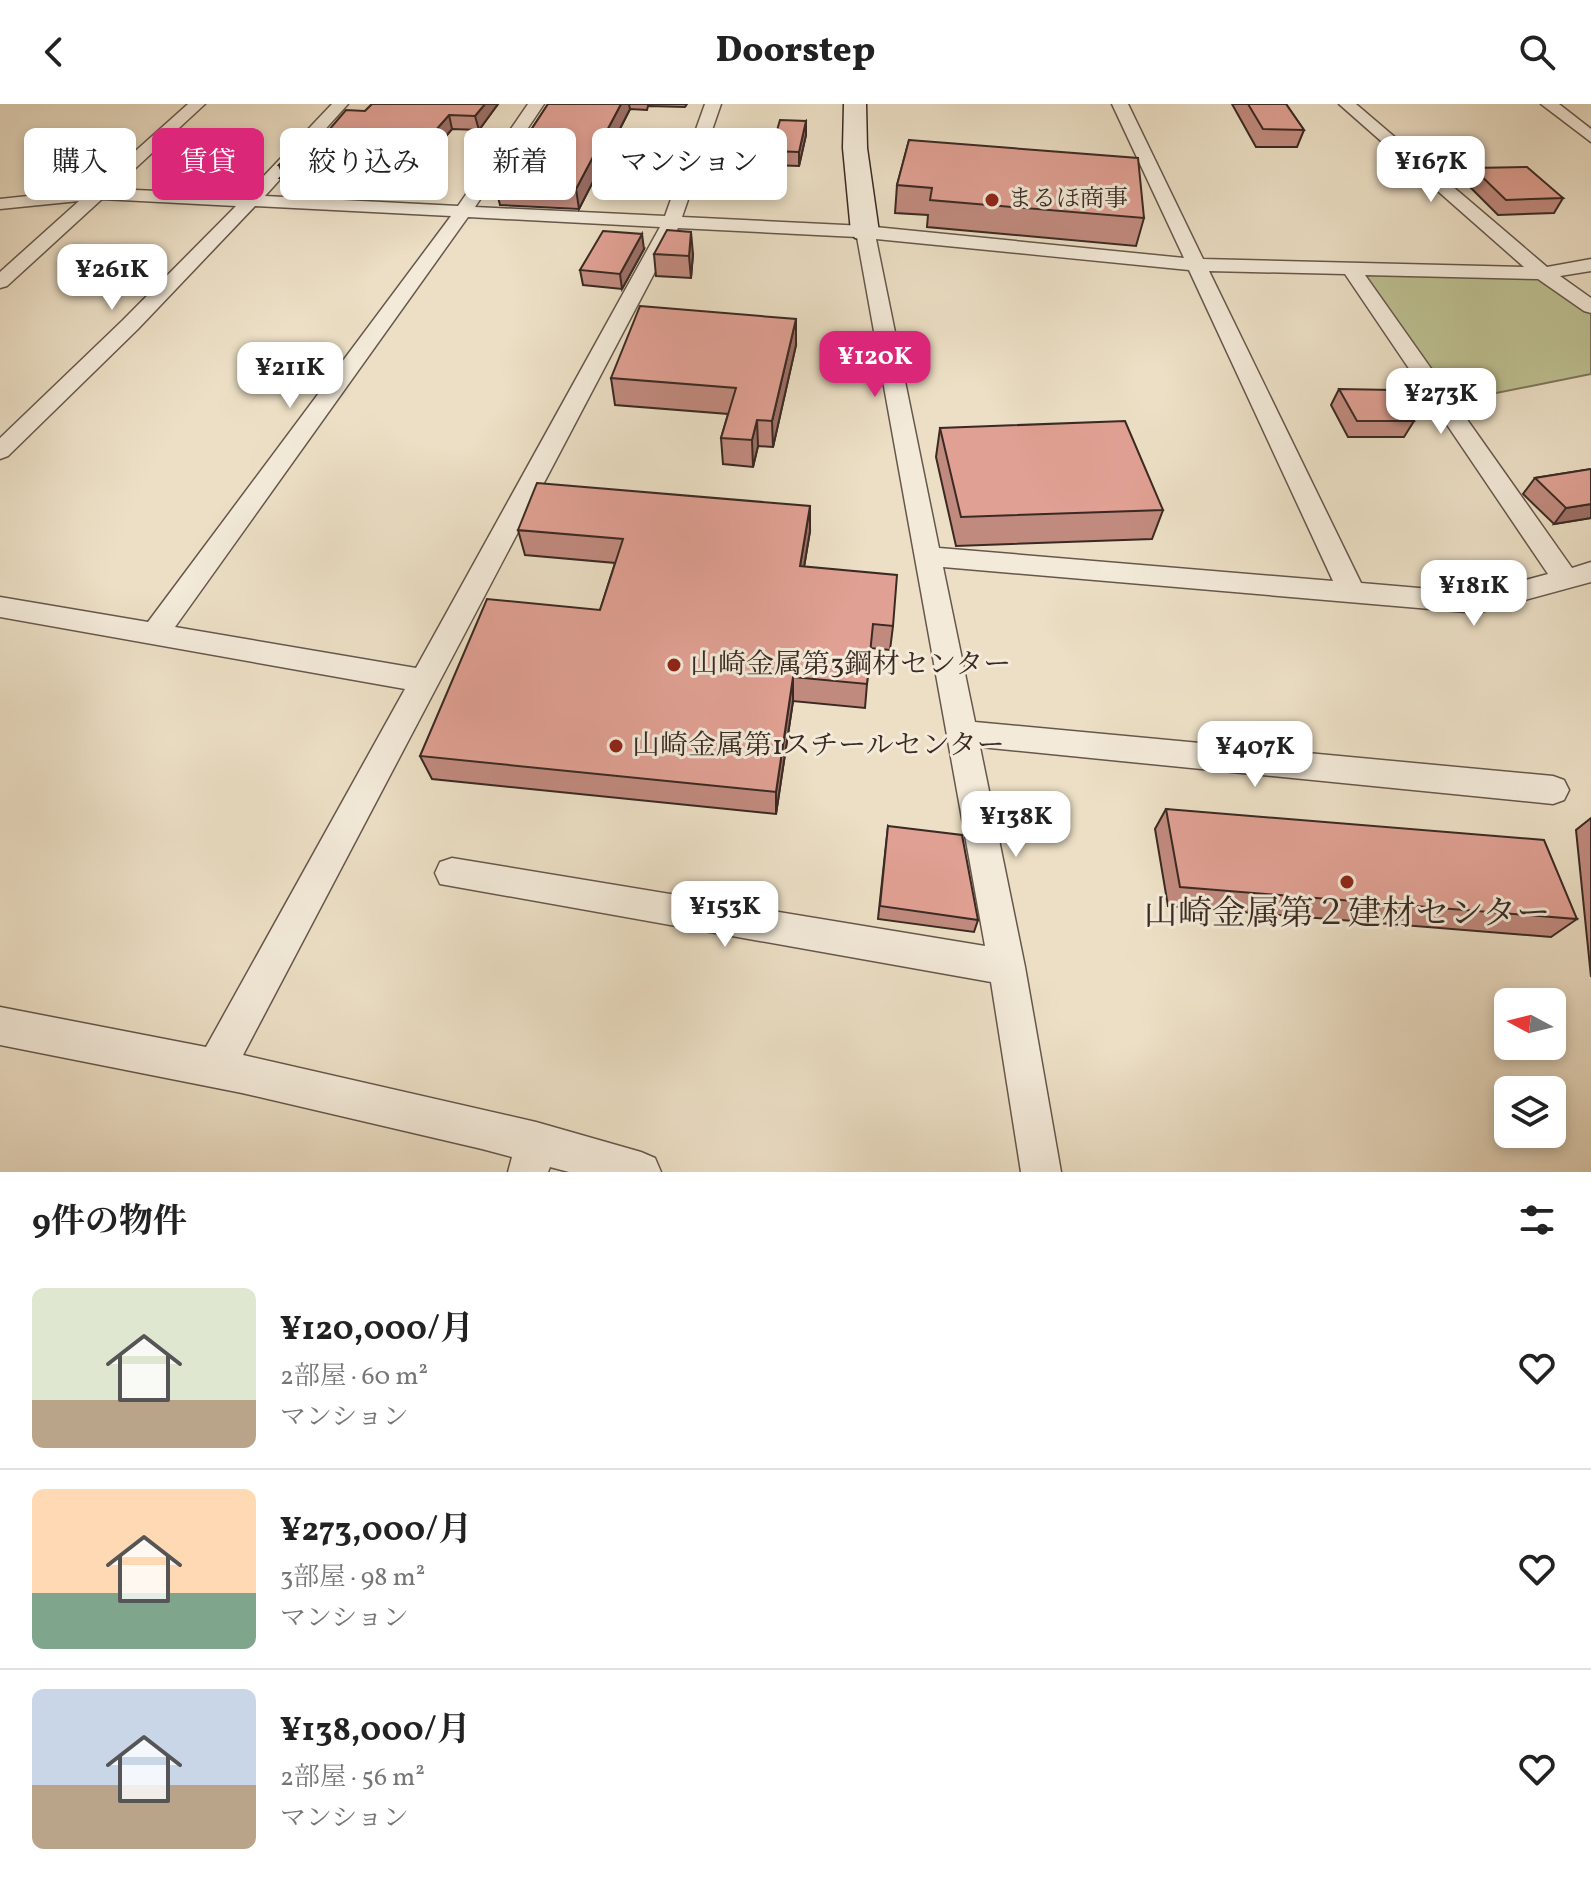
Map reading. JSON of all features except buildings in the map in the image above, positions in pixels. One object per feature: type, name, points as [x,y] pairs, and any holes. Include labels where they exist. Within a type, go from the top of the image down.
[{"type":"street","points":[[0,451],[251,203],[340,104]]},
{"type":"street","points":[[154,635],[463,212],[536,104]]},
{"type":"street","points":[[217,1066],[671,224],[713,104]]},
{"type":"street","points":[[855,104],[855,148],[865,232],[1007,967],[1041,1172]]},
{"type":"street","points":[[1120,104],[1351,590]]},
{"type":"street","points":[[1347,104],[1543,273],[1591,307]]},
{"type":"street","points":[[1549,104],[1591,137]]},
{"type":"street","points":[[136,160],[199,106]]},
{"type":"street","points":[[136,196],[865,232],[1197,265],[1543,273],[1591,265]]},
{"type":"street","points":[[0,204],[38,200]]},
{"type":"street","points":[[0,282],[89,200]]},
{"type":"street","points":[[930,557],[1477,603],[1578,575],[1352,270]]},
{"type":"street","points":[[0,607],[426,681]]},
{"type":"street","points":[[962,733],[1553,790]]},
{"type":"street","points":[[452,873],[1007,967]]},
{"type":"street","points":[[0,1026],[217,1066],[532,1157],[641,1172]]},
{"type":"green space","points":[[1352,270],[1543,273],[1591,307],[1591,374],[1447,403]]},
{"type":"place","name":"まるほ商事","points":[[992,200]]},
{"type":"place","name":"山崎金属第3鋼材センター","points":[[674,665]]},
{"type":"place","name":"山崎金属第1スチールセンター","points":[[616,746]]},
{"type":"place","name":"山崎金属第２建材センター","points":[[1347,882]]}]
